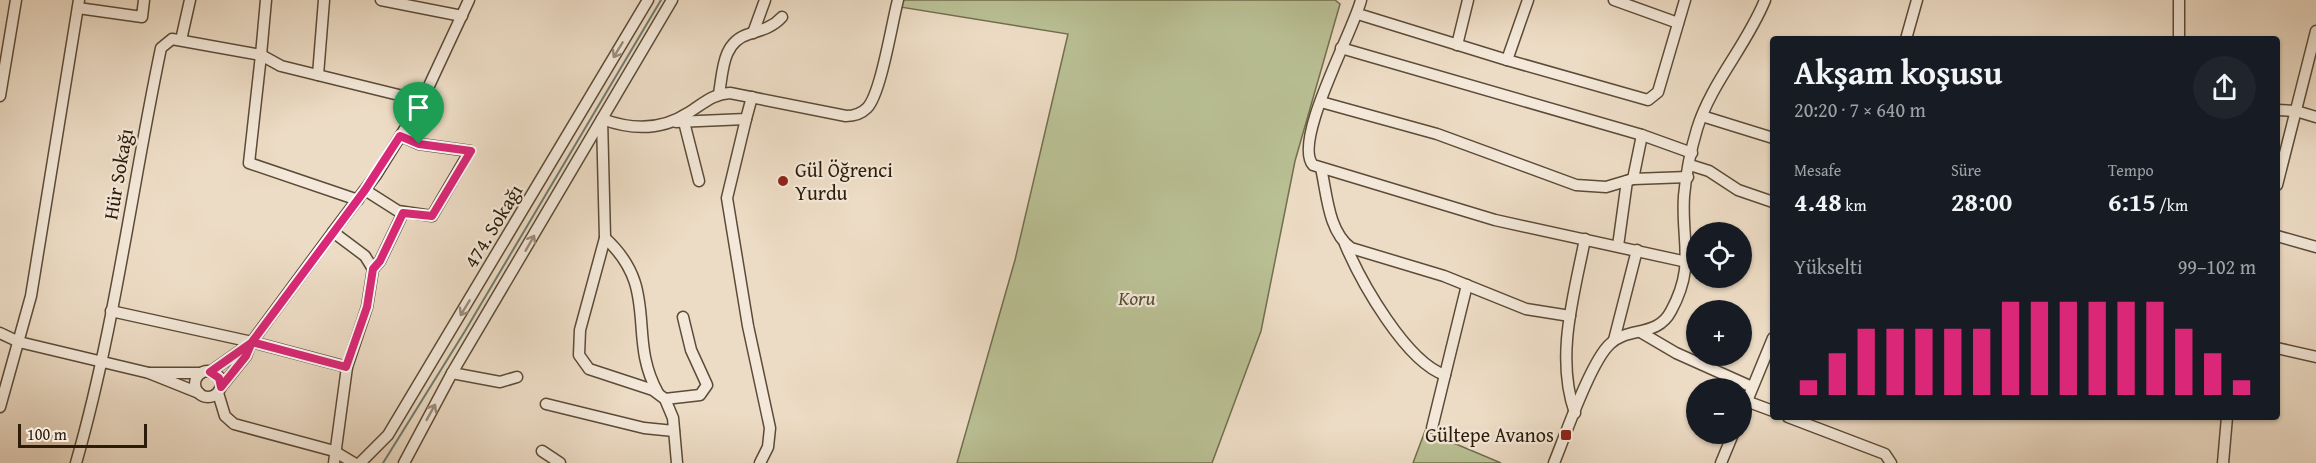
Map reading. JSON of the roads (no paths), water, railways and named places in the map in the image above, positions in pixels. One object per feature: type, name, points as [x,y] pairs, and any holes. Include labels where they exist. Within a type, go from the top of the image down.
[{"type":"street","points":[[0,96],[16,0]]},
{"type":"street","points":[[0,407],[20,342],[41,243],[79,4],[142,17],[144,0]]},
{"type":"street","points":[[190,0],[181,40],[261,55],[281,66],[411,98],[421,103]]},
{"type":"street","points":[[266,0],[249,163],[358,200]]},
{"type":"street","points":[[318,75],[324,0]]},
{"type":"street","points":[[381,0],[462,16]]},
{"type":"street","points":[[0,333],[20,342],[149,373],[207,397],[219,390],[358,200],[400,136],[421,103],[469,0]]},
{"type":"street","name":"474. Sokağı","points":[[360,463],[388,435],[648,0]]},
{"type":"street","name":"474. Sokağı","points":[[404,463],[452,373],[672,0]]},
{"type":"street","points":[[753,33],[765,0]]},
{"type":"street","points":[[670,123],[719,94],[730,93],[846,116],[863,112],[870,105],[877,87],[898,0]]},
{"type":"street","points":[[1361,0],[1358,14],[1341,48],[1311,129],[1307,154],[1311,162],[1321,168],[1495,220],[1686,262]]},
{"type":"street","points":[[1457,45],[1468,0]]},
{"type":"street","points":[[1507,60],[1528,0]]},
{"type":"street","points":[[1614,0],[1678,23]]},
{"type":"street","points":[[1358,14],[1648,100],[1658,92],[1685,0]]},
{"type":"street","points":[[1686,240],[1684,195],[1702,116],[1748,36],[1765,0]]},
{"type":"street","points":[[1907,36],[1917,0]]},
{"type":"street","points":[[2179,0],[2179,36]]},
{"type":"street","points":[[719,94],[727,52],[737,40],[770,27],[782,16]]},
{"type":"street","points":[[2280,173],[2316,31]]},
{"type":"street","name":"Hür Sokağı","points":[[76,463],[111,311],[160,48],[172,39],[181,40]]},
{"type":"street","points":[[1341,48],[1642,135],[1692,153]]},
{"type":"street","points":[[752,97],[727,198],[746,316],[770,428],[768,447],[760,463]]},
{"type":"street","points":[[1321,102],[1437,134],[1576,185],[1606,187],[1630,180],[1688,177]]},
{"type":"street","points":[[2280,110],[2295,111],[2316,117]]},
{"type":"street","points":[[1702,116],[1770,137]]},
{"type":"street","points":[[682,317],[691,350],[706,379],[707,388],[700,395],[661,396],[589,369],[579,355],[580,330],[605,238],[602,119],[633,127],[746,119]]},
{"type":"street","points":[[684,122],[699,181]]},
{"type":"street","points":[[1618,246],[1630,180],[1642,135]]},
{"type":"street","points":[[365,190],[403,213],[432,216],[471,151],[419,144],[400,136]]},
{"type":"street","points":[[1690,165],[1709,171],[1738,190],[1770,201]]},
{"type":"street","points":[[1321,168],[1332,217],[1364,282],[1411,352],[1427,367],[1445,375]]},
{"type":"street","points":[[334,463],[333,451],[346,367],[367,307],[373,269],[380,261],[403,213]]},
{"type":"street","points":[[333,232],[365,256],[373,269]]},
{"type":"street","points":[[2280,237],[2316,247]]},
{"type":"street","points":[[605,238],[621,254],[636,282],[642,310],[642,353],[661,396],[672,412],[677,463]]},
{"type":"street","points":[[1575,413],[1565,374],[1570,316],[1585,239]]},
{"type":"street","points":[[1343,241],[1356,250],[1467,285],[1526,309],[1570,316]]},
{"type":"street","points":[[1614,340],[1637,250]]},
{"type":"street","points":[[1554,463],[1602,354],[1614,340],[1624,334],[1642,333],[1659,325],[1668,316],[1683,281],[1686,267]]},
{"type":"street","points":[[1432,428],[1467,285]]},
{"type":"street","points":[[111,311],[346,367]]},
{"type":"street","points":[[1642,333],[1676,353],[1732,378]]},
{"type":"street","points":[[199,393],[195,383],[206,373],[252,343]]},
{"type":"street","points":[[1752,387],[1770,345]]},
{"type":"street","points":[[2280,349],[2316,357]]},
{"type":"street","points":[[149,373],[206,373],[219,378],[219,390],[225,416],[234,424],[333,451],[354,463]]},
{"type":"street","points":[[452,373],[500,382],[518,377]]},
{"type":"street","points":[[1752,403],[1770,410]]},
{"type":"street","points":[[546,404],[644,428],[674,431]]},
{"type":"street","points":[[1796,420],[1885,454],[1891,463]]},
{"type":"street","points":[[2224,463],[2227,420]]},
{"type":"street","points":[[1721,463],[1729,444]]},
{"type":"street","points":[[542,451],[560,463]]},
{"type":"waterway","points":[[383,463],[465,331],[661,0]]},
{"type":"place","name":"Gül Öğrenci Yurdu","points":[[783,181]]},
{"type":"place","name":"Gültepe Avanos","points":[[1566,435]]},
{"type":"park label","name":"Koru","points":[[1137,298]]}]
